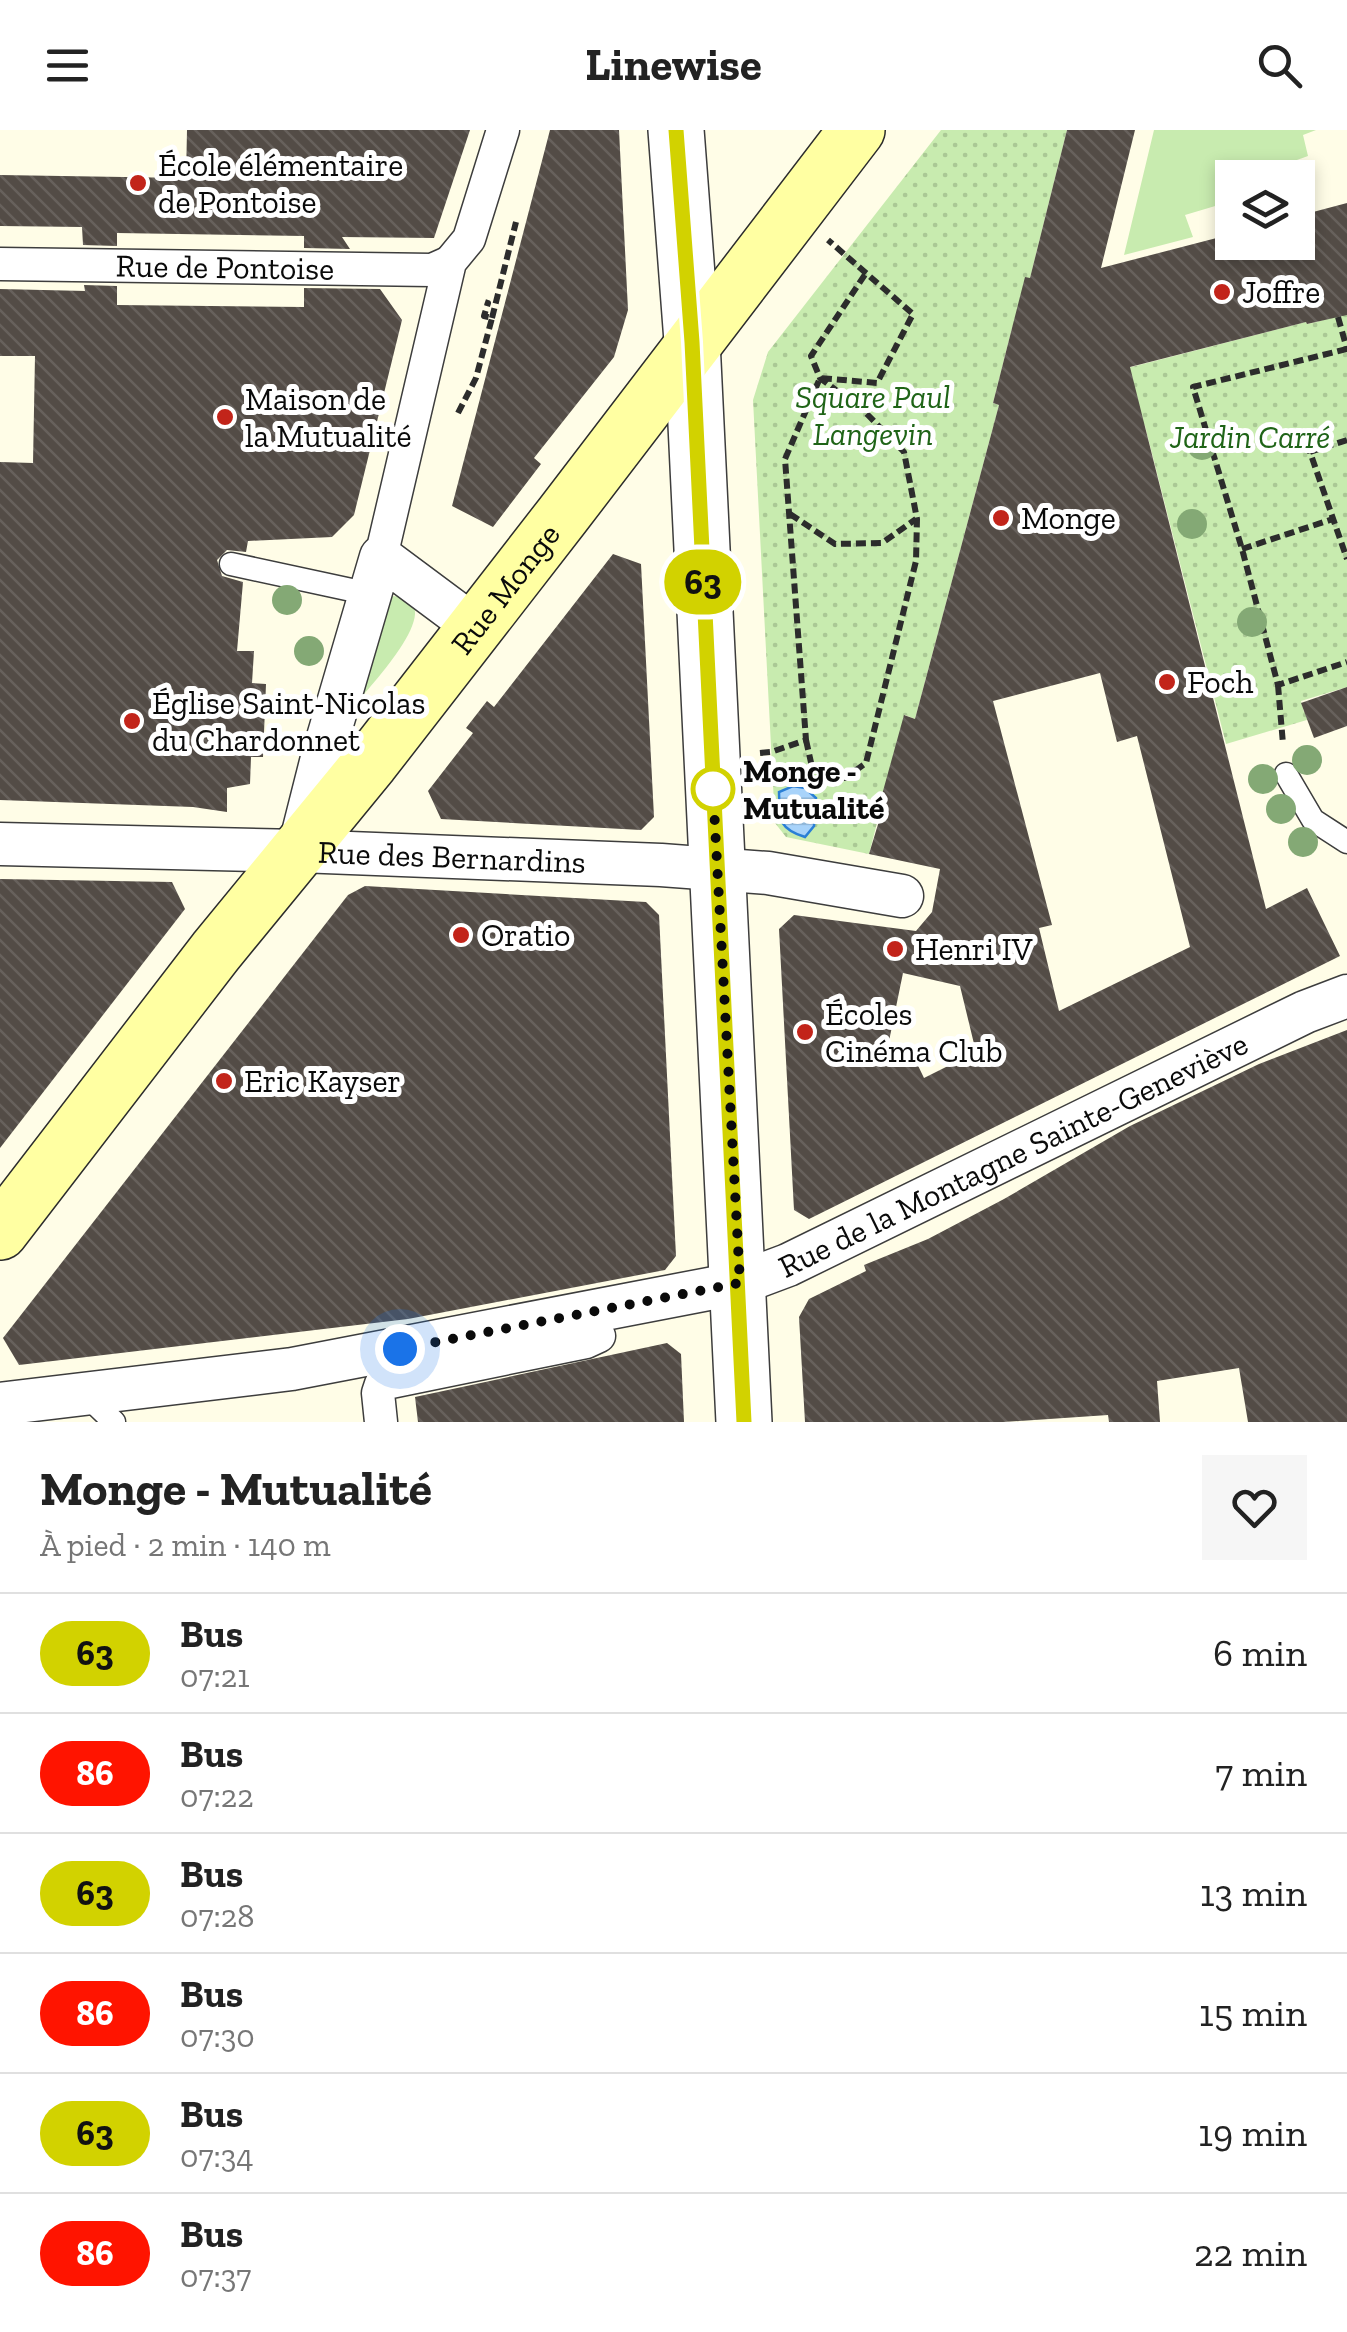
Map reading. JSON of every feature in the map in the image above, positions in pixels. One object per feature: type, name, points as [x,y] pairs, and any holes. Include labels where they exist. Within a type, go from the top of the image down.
[{"type":"main road","name":"Rue Monge","points":[[0,1232],[216,951],[475,627],[857,130]]},
{"type":"street","points":[[299,851],[376,575],[450,262],[470,238],[504,130]]},
{"type":"street","points":[[676,130],[692,342],[744,1422]]},
{"type":"street","name":"Rue de Pontoise","points":[[0,264],[432,270],[450,262]]},
{"type":"street","points":[[376,575],[475,627]]},
{"type":"street","name":"Rue des Bernardins","points":[[0,844],[718,868],[902,896]]},
{"type":"street","name":"Rue de la Montagne Sainte-Geneviève","points":[[0,1404],[99,1408],[740,1283],[788,1265],[1305,1012],[1347,996]]},
{"type":"street","points":[[382,1422],[378,1393],[381,1384],[600,1336]]},
{"type":"lane","points":[[231,564],[376,575]]},
{"type":"lane","points":[[1286,774],[1313,820],[1347,842]]},
{"type":"path","points":[[820,378],[877,383],[913,314],[827,239]]},
{"type":"path","points":[[458,413],[476,378],[509,252]]},
{"type":"path","points":[[820,378],[785,459],[806,740],[812,767],[845,778],[866,763],[916,561],[917,519],[904,452],[865,412],[820,378],[811,356],[866,273]]},
{"type":"path","points":[[485,302],[488,303],[484,316],[492,318]]},
{"type":"path","points":[[1286,774],[1278,685],[1193,388],[1347,349],[1338,317]]},
{"type":"path","points":[[1347,440],[1310,452],[1347,558]]},
{"type":"path","points":[[789,513],[835,544],[882,543],[917,519]]},
{"type":"path","points":[[1242,549],[1333,518]]},
{"type":"path","points":[[1278,685],[1347,662]]},
{"type":"path","points":[[760,753],[806,740]]},
{"type":"green space","name":"Square Paul Langevin","points":[[941,130],[1067,130],[1030,278],[1012,328],[993,403],[999,405],[915,719],[905,715],[869,854],[786,837],[775,823],[753,400],[768,352]]},
{"type":"green space","points":[[1154,130],[1316,130],[1303,135],[1308,156],[1297,160],[1215,160],[1215,206],[1185,215],[1193,237],[1124,255]]},
{"type":"green space","name":"Jardin Carré","points":[[1347,314],[1347,687],[1301,701],[1310,719],[1226,744],[1145,426],[1116,371]]},
{"type":"green space","points":[[390,596],[409,600],[415,611],[412,626],[403,644],[354,706]]},
{"type":"water","points":[[793,786],[805,788],[816,798],[814,826],[805,837],[789,830],[780,816],[779,792]]},
{"type":"building","points":[[187,130],[470,130],[434,238],[342,237],[350,249],[304,248],[304,236],[117,233],[117,246],[83,245],[82,227],[0,226],[0,175],[186,178]]},
{"type":"building","points":[[550,130],[619,130],[628,310],[614,357],[534,458],[541,464],[493,527],[452,506]]},
{"type":"building","points":[[1067,130],[1135,130],[1101,268],[1215,238],[1215,260],[1315,260],[1315,211],[1347,203],[1347,315],[1130,367],[1266,909],[1307,888],[1340,956],[809,1219],[794,1210],[779,929],[794,915],[916,931],[932,912],[940,869],[869,854],[904,715],[915,719],[999,405],[993,403],[1025,277],[1030,278]],"holes":[[[1100,673],[1117,742],[1137,736],[1190,947],[1059,1011],[1039,928],[1052,925],[993,701]],[[903,973],[960,986],[976,1052],[924,1078],[909,1047],[888,1046]]]},
{"type":"building","points":[[84,285],[117,286],[117,305],[304,307],[304,288],[380,289],[402,320],[354,515],[332,537],[248,541],[246,552],[227,550],[217,560],[222,576],[243,582],[237,651],[254,651],[252,683],[266,684],[263,757],[251,757],[250,784],[227,788],[227,812],[193,807],[0,800],[0,462],[33,463],[35,356],[0,356],[0,289],[85,291]]},
{"type":"building","points":[[613,554],[641,564],[654,817],[641,830],[441,819],[428,791],[473,733],[466,728],[487,701],[494,707]]},
{"type":"building","points":[[1347,687],[1347,726],[1314,738],[1301,703]]},
{"type":"building","points":[[0,879],[172,882],[185,909],[0,1148]]},
{"type":"building","points":[[365,886],[646,902],[659,915],[676,1256],[665,1270],[408,1319],[19,1365],[3,1338],[348,895]]},
{"type":"building","points":[[1347,1030],[1347,1422],[1248,1422],[1239,1368],[1157,1381],[1160,1422],[1109,1422],[1108,1415],[1003,1422],[805,1422],[799,1317],[809,1299],[866,1271],[864,1265],[928,1239],[1004,1199],[1130,1126],[1259,1064]]},
{"type":"building","points":[[667,1343],[681,1354],[684,1422],[418,1422],[415,1397]]},
{"type":"bus line","name":"63","points":[[676,130],[692,342],[744,1422]]},
{"type":"place","name":"École élémentaire de Pontoise","points":[[138,183]]},
{"type":"place","name":"Joffre","points":[[1222,292]]},
{"type":"place","name":"Maison de la Mutualité","points":[[225,417]]},
{"type":"place","name":"Monge","points":[[1001,518]]},
{"type":"place","name":"Foch","points":[[1167,682]]},
{"type":"place","name":"Église Saint-Nicolas du Chardonnet","points":[[132,721]]},
{"type":"place","name":"Monge - Mutualité","points":[[713,789]]},
{"type":"place","name":"Oratio","points":[[461,935]]},
{"type":"place","name":"Henri IV","points":[[895,949]]},
{"type":"place","name":"Écoles Cinéma Club","points":[[805,1032]]},
{"type":"place","name":"Eric Kayser","points":[[224,1081]]},
{"type":"route","points":[[400,1349],[740,1283],[713,789]]}]
